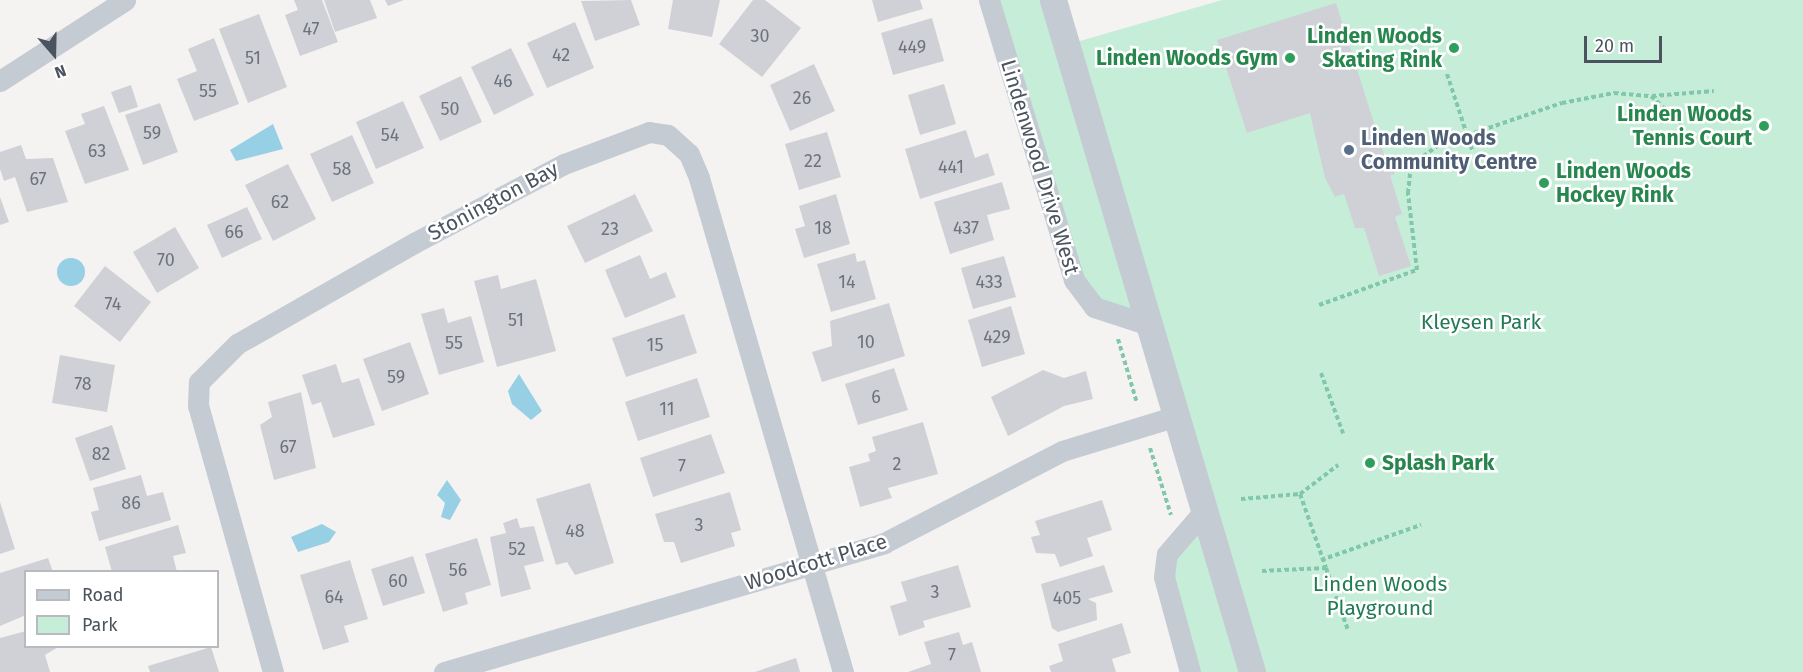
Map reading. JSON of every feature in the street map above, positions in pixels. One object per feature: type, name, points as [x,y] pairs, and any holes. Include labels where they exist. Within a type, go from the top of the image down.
[{"type":"street","points":[[0,81],[125,0]]},
{"type":"street","name":"Lindenwood Drive West","points":[[989,0],[1074,280],[1094,307],[1149,325]]},
{"type":"street","points":[[1053,0],[1149,325],[1173,417],[1205,510],[1252,672]]},
{"type":"street","name":"Stonington Bay","points":[[273,672],[201,416],[199,382],[237,344],[414,243],[564,164],[649,132],[668,135],[689,154],[699,178],[843,672]]},
{"type":"street","name":"Woodcott Place","points":[[444,672],[884,543],[1062,451],[1173,417]]},
{"type":"street","points":[[1190,672],[1164,577],[1167,554],[1205,510]]},
{"type":"path","points":[[1447,74],[1472,150]]},
{"type":"path","points":[[1318,305],[1417,270],[1408,193],[1411,165],[1467,133],[1562,103],[1614,93],[1651,96],[1714,91]]},
{"type":"path","points":[[1651,96],[1682,124]]},
{"type":"path","points":[[1321,373],[1344,436]]},
{"type":"path","points":[[1241,499],[1300,494],[1338,465]]},
{"type":"path","points":[[1300,494],[1348,630]]},
{"type":"path","points":[[1322,560],[1420,525]]},
{"type":"path","points":[[1262,571],[1326,568]]},
{"type":"green space","name":"Kleysen Park","points":[[989,0],[1053,0],[1066,45],[1222,0],[1803,0],[1803,672],[1190,672],[1164,577],[1205,510],[1149,325],[1094,307]]},
{"type":"water","points":[[273,124],[283,149],[236,161],[230,150]]},
{"type":"water","points":[[71,258],[81,262],[85,272],[81,282],[71,286],[61,282],[57,272],[61,262]]},
{"type":"water","points":[[519,374],[542,411],[531,420],[512,404],[508,391]]},
{"type":"water","points":[[447,480],[461,500],[450,520],[441,517],[445,503],[437,495]]},
{"type":"water","points":[[322,524],[336,532],[329,542],[298,552],[291,537]]},
{"type":"building","points":[[294,0],[322,0],[338,42],[300,56],[285,15],[298,10]]},
{"type":"building","points":[[324,0],[370,0],[377,18],[335,32]]},
{"type":"building","points":[[385,0],[404,0],[388,6]]},
{"type":"building","points":[[631,0],[640,25],[595,41],[581,1]]},
{"type":"building","points":[[673,0],[720,0],[712,37],[668,29]]},
{"type":"building","points":[[753,0],[765,0],[801,28],[762,77],[719,44]]},
{"type":"building","points":[[872,0],[920,0],[923,9],[878,22]]},
{"type":"building","name":"Linden Woods Community Centre","points":[[1336,3],[1386,161],[1390,160],[1395,174],[1390,175],[1402,214],[1395,217],[1411,266],[1379,276],[1364,228],[1355,228],[1344,194],[1335,197],[1325,178],[1310,113],[1247,133],[1217,40]]},
{"type":"building","points":[[259,14],[287,87],[248,103],[219,29]]},
{"type":"building","points":[[932,18],[944,61],[893,75],[881,33]]},
{"type":"building","points":[[575,22],[594,68],[547,88],[527,43]]},
{"type":"building","points":[[214,38],[239,104],[194,121],[177,79],[197,71],[188,49]]},
{"type":"building","points":[[511,48],[534,95],[494,115],[471,67]]},
{"type":"building","points":[[814,64],[835,111],[790,131],[770,85]]},
{"type":"building","points":[[461,76],[482,122],[440,141],[419,96]]},
{"type":"building","points":[[944,84],[956,124],[920,135],[908,95]]},
{"type":"building","points":[[131,85],[138,107],[119,113],[111,92]]},
{"type":"building","points":[[403,101],[424,148],[376,169],[356,122]]},
{"type":"building","points":[[160,103],[178,152],[143,165],[125,115]]},
{"type":"building","points":[[104,106],[129,170],[85,184],[65,131],[85,124],[81,114]]},
{"type":"building","points":[[966,130],[975,158],[988,153],[995,175],[920,199],[905,149]]},
{"type":"building","points":[[827,132],[841,177],[799,190],[785,144]]},
{"type":"building","points":[[352,135],[374,183],[332,202],[310,154]]},
{"type":"building","points":[[21,145],[26,159],[53,158],[68,202],[27,212],[15,177],[4,181],[0,169],[0,152]]},
{"type":"building","points":[[288,164],[316,219],[273,241],[245,185]]},
{"type":"building","points":[[1002,182],[1010,209],[987,215],[994,240],[950,254],[934,202]]},
{"type":"building","points":[[635,194],[653,231],[585,263],[567,226]]},
{"type":"building","points":[[836,194],[850,244],[804,258],[795,229],[805,226],[799,206]]},
{"type":"building","points":[[0,197],[9,222],[0,225]]},
{"type":"building","points":[[247,207],[262,239],[222,258],[207,225]]},
{"type":"building","points":[[175,227],[199,268],[157,293],[133,252]]},
{"type":"building","points":[[855,253],[857,262],[865,260],[876,299],[831,312],[817,264]]},
{"type":"building","points":[[640,255],[650,279],[666,272],[676,297],[625,318],[605,270]]},
{"type":"building","points":[[1004,256],[1016,297],[973,309],[961,268]]},
{"type":"building","points":[[105,266],[151,302],[120,342],[74,306]]},
{"type":"building","points":[[498,275],[501,289],[536,279],[556,351],[497,367],[474,281]]},
{"type":"building","points":[[889,303],[905,356],[822,382],[812,352],[832,346],[830,321]]},
{"type":"building","points":[[1011,306],[1025,354],[982,367],[968,320]]},
{"type":"building","points":[[444,308],[448,323],[471,316],[484,362],[439,375],[421,314]]},
{"type":"building","points":[[684,314],[697,353],[626,377],[612,338]]},
{"type":"building","points":[[410,342],[429,394],[382,411],[363,359]]},
{"type":"building","points":[[60,355],[115,365],[107,412],[52,403]]},
{"type":"building","points":[[336,364],[342,383],[359,378],[375,425],[333,438],[321,402],[312,405],[302,375]]},
{"type":"building","points":[[894,368],[908,410],[858,425],[845,384]]},
{"type":"building","points":[[1043,370],[1064,378],[1086,371],[1093,399],[1064,406],[1008,436],[991,397]]},
{"type":"building","points":[[697,378],[710,417],[638,441],[625,402]]},
{"type":"building","points":[[301,392],[316,468],[274,480],[260,425],[272,417],[268,402]]},
{"type":"building","points":[[923,422],[938,474],[888,488],[892,498],[860,507],[849,467],[870,461],[868,454],[876,451],[872,437]]},
{"type":"building","points":[[112,425],[126,469],[90,481],[75,438]]},
{"type":"building","points":[[711,434],[725,473],[653,497],[640,458]]},
{"type":"building","points":[[141,475],[147,496],[163,492],[171,520],[99,541],[91,512],[99,510],[93,488]]},
{"type":"building","points":[[590,483],[614,563],[575,575],[567,562],[556,565],[536,499]]},
{"type":"building","points":[[730,492],[741,530],[731,533],[735,546],[681,563],[674,542],[664,542],[655,514]]},
{"type":"building","points":[[1102,500],[1112,530],[1087,538],[1093,556],[1060,567],[1055,554],[1036,553],[1031,537],[1040,535],[1035,521]]},
{"type":"building","points":[[0,502],[15,549],[0,554]]},
{"type":"building","points":[[517,518],[520,528],[534,526],[544,561],[524,566],[531,589],[501,597],[490,537],[506,533],[503,523]]},
{"type":"building","points":[[178,525],[186,553],[173,556],[176,570],[111,570],[105,547]]},
{"type":"building","points":[[477,538],[491,585],[465,593],[468,604],[443,612],[425,554]]},
{"type":"building","points":[[413,556],[425,593],[383,606],[371,569]]},
{"type":"building","points":[[48,558],[52,570],[24,570],[24,616],[0,626],[0,573]]},
{"type":"building","points":[[350,560],[368,619],[344,626],[349,642],[323,650],[300,575]]},
{"type":"building","points":[[958,565],[971,607],[923,621],[925,627],[899,636],[890,606],[907,601],[901,582]]},
{"type":"building","points":[[1104,565],[1113,592],[1088,599],[1096,603],[1097,620],[1058,632],[1052,628],[1041,584]]},
{"type":"building","points":[[1122,623],[1131,653],[1112,659],[1116,672],[1051,672],[1049,666],[1063,661],[1058,644]]},
{"type":"building","points":[[24,632],[24,648],[57,648],[45,655],[50,672],[0,672],[0,638]]},
{"type":"building","points":[[959,632],[963,645],[972,642],[981,672],[908,672],[931,664],[924,642]]},
{"type":"building","points":[[211,648],[219,672],[150,672],[148,666]]},
{"type":"building","points":[[796,658],[800,672],[755,672]]},
{"type":"place","name":"Linden Woods Skating Rink","points":[[1454,48]]},
{"type":"place","name":"Linden Woods Gym","points":[[1290,58]]},
{"type":"place","name":"Linden Woods Tennis Court","points":[[1764,126]]},
{"type":"place","name":"Linden Woods Community Centre","points":[[1349,150]]},
{"type":"place","name":"Linden Woods Hockey Rink","points":[[1544,183]]},
{"type":"place","name":"Splash Park","points":[[1370,463]]},
{"type":"park label","name":"Linden Woods Playground","points":[[1380,596]]}]
